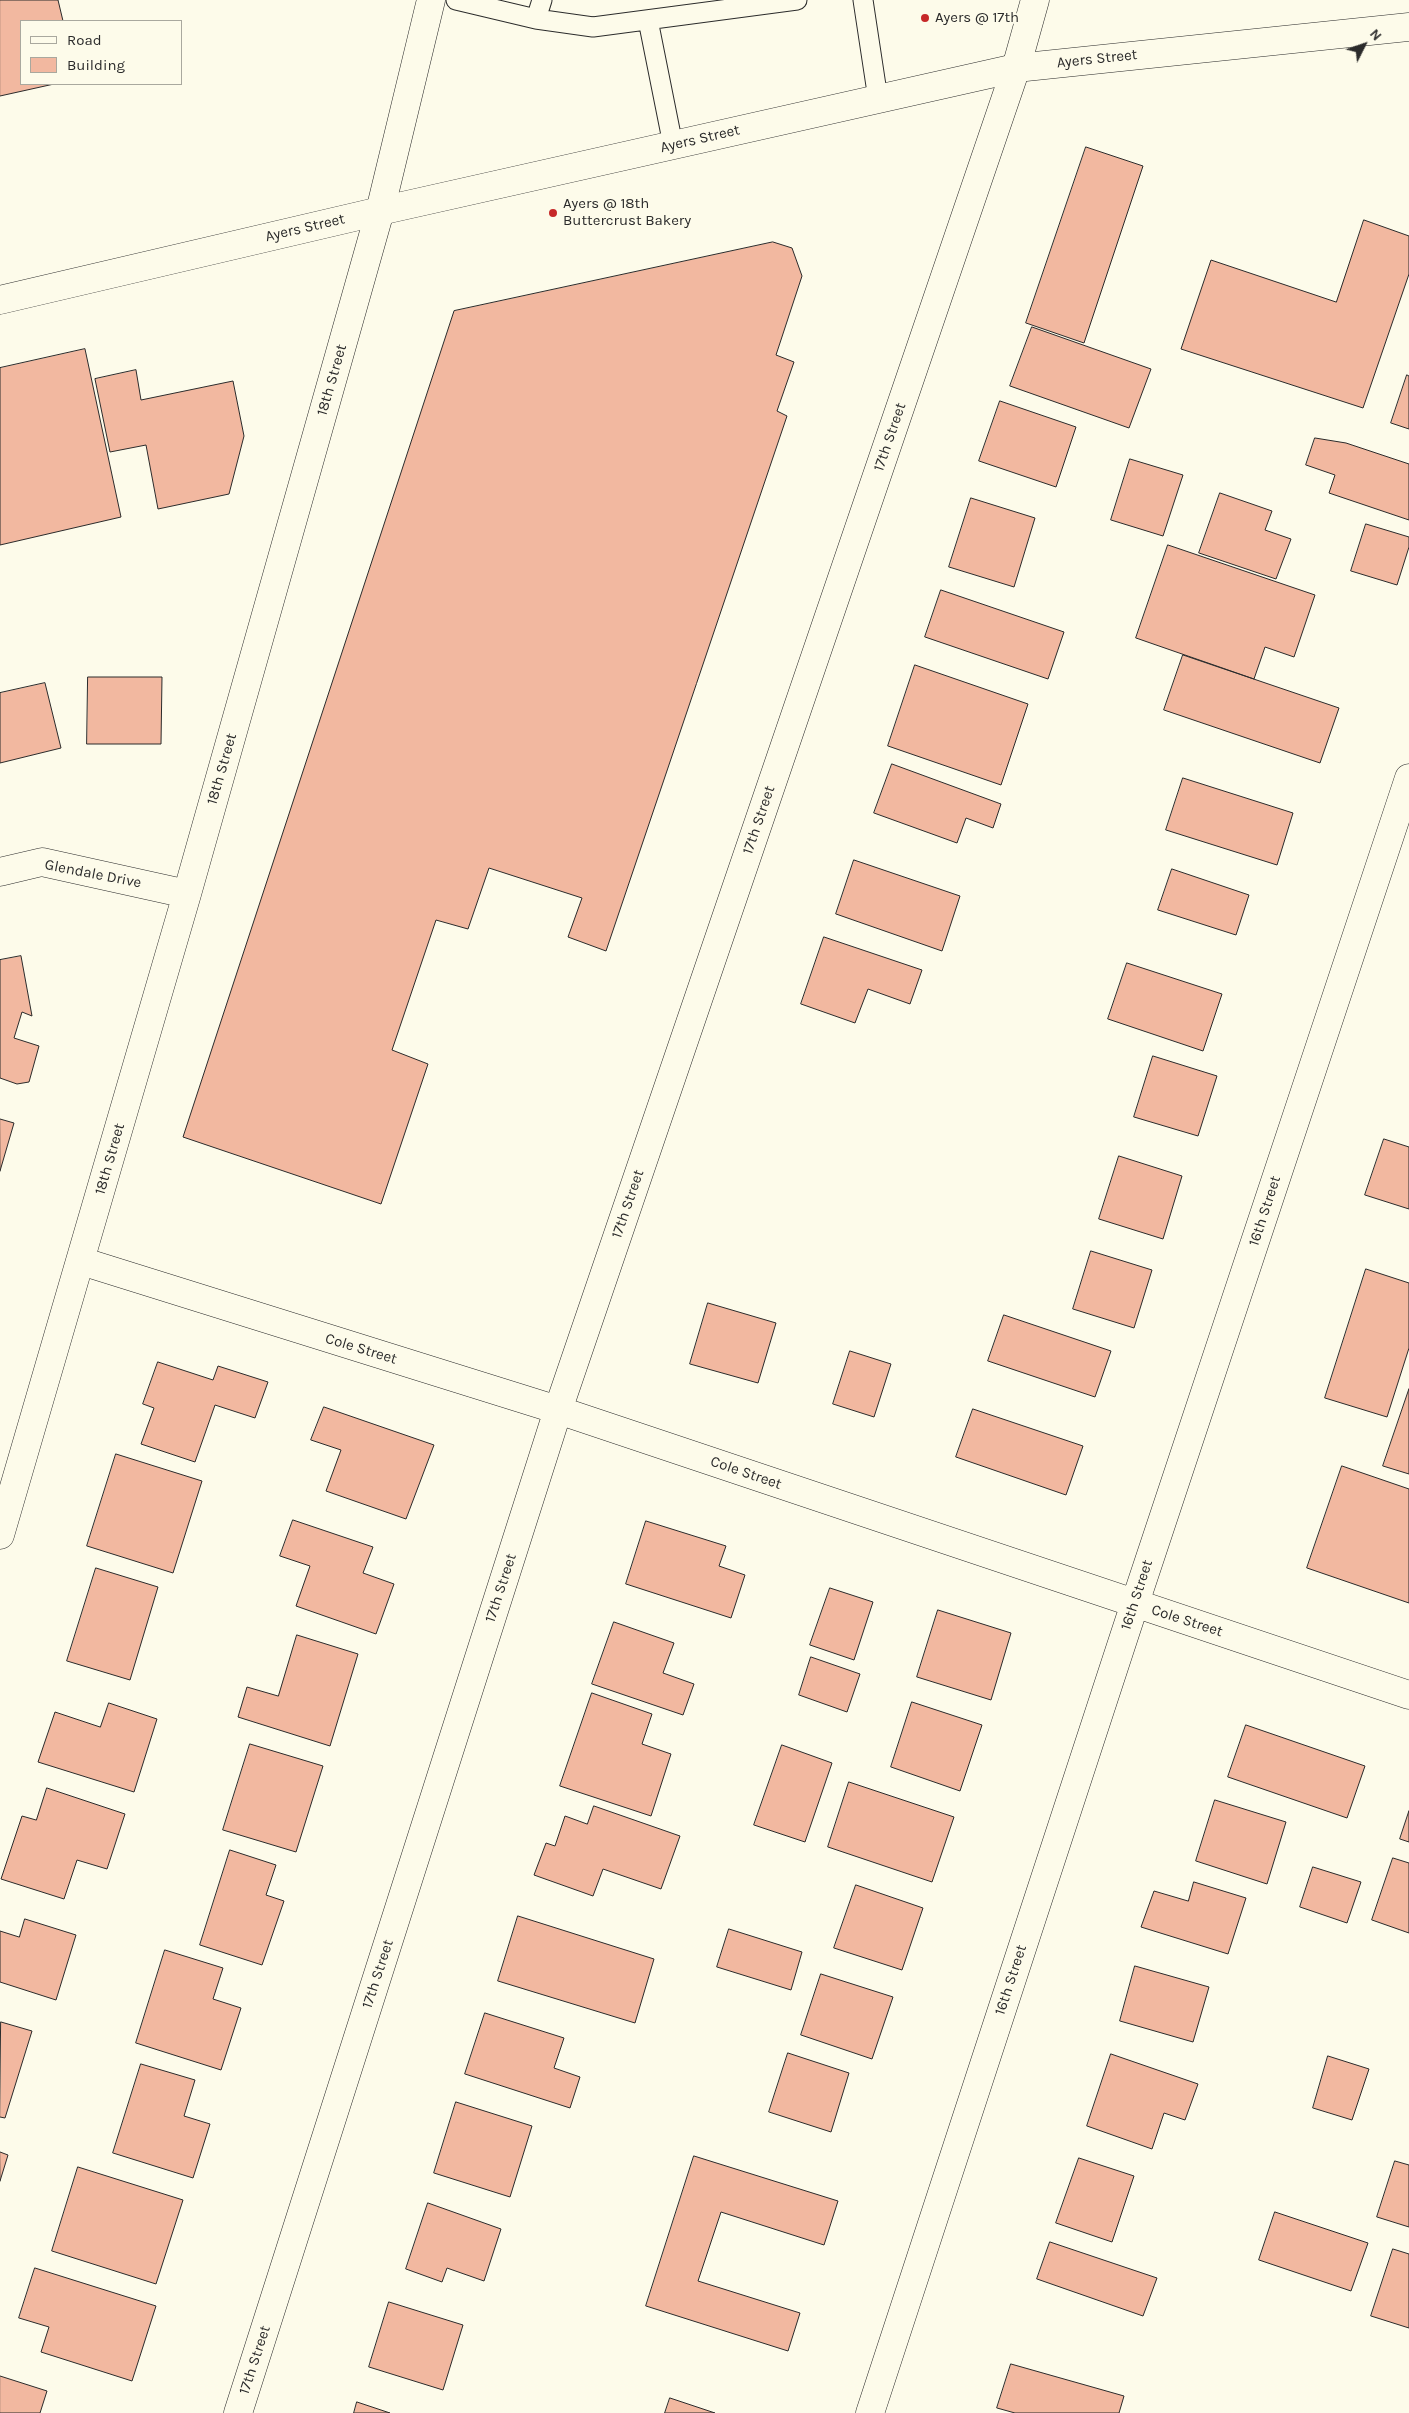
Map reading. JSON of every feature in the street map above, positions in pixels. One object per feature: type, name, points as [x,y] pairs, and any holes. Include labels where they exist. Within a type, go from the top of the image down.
[{"type":"street","name":"18th Street","points":[[0,1535],[187,894],[380,210],[431,0]]},
{"type":"street","name":"17th Street","points":[[238,2413],[558,1410],[1016,68],[1035,0]]},
{"type":"street","name":"Ayers Street","points":[[0,300],[380,210],[1016,68],[1409,27]]},
{"type":"street","name":"16th Street","points":[[870,2413],[1134,1603],[1409,778]]},
{"type":"street","name":"Glendale Drive","points":[[0,872],[42,862],[187,894]]},
{"type":"street","name":"Cole Street","points":[[81,1261],[558,1410],[1409,1695]]},
{"type":"lane","points":[[456,0],[536,19],[593,26],[797,0]]},
{"type":"lane","points":[[536,19],[542,0]]},
{"type":"lane","points":[[862,0],[878,99]]},
{"type":"lane","points":[[648,20],[673,145]]},
{"type":"building","points":[[0,0],[58,0],[63,20],[20,20],[20,85],[50,85],[0,96]]},
{"type":"building","points":[[1086,147],[1143,166],[1084,343],[1026,323]]},
{"type":"building","points":[[1364,220],[1409,236],[1409,274],[1363,408],[1181,349],[1211,260],[1336,302]]},
{"type":"building","points":[[773,242],[792,248],[802,276],[776,355],[794,362],[777,411],[787,416],[606,951],[568,937],[582,898],[489,868],[468,929],[436,920],[392,1050],[428,1064],[381,1204],[183,1137],[454,311]]},
{"type":"building","points":[[1032,327],[1151,369],[1129,428],[1010,386]]},
{"type":"building","points":[[85,349],[121,517],[0,545],[0,368]]},
{"type":"building","points":[[136,370],[141,400],[233,381],[244,436],[229,494],[158,509],[146,445],[110,452],[95,379]]},
{"type":"building","points":[[1407,375],[1409,376],[1409,429],[1391,423]]},
{"type":"building","points":[[1000,401],[1076,427],[1056,487],[979,461]]},
{"type":"building","points":[[1315,438],[1346,443],[1409,464],[1409,520],[1329,493],[1335,475],[1306,465]]},
{"type":"building","points":[[1130,459],[1183,475],[1163,536],[1111,520]]},
{"type":"building","points":[[1220,493],[1272,511],[1265,530],[1291,539],[1276,579],[1199,553]]},
{"type":"building","points":[[971,498],[1035,518],[1014,587],[949,567]]},
{"type":"building","points":[[1366,524],[1409,537],[1409,547],[1397,585],[1351,571]]},
{"type":"building","points":[[1168,545],[1315,595],[1294,657],[1265,647],[1254,679],[1136,638]]},
{"type":"building","points":[[941,590],[1064,632],[1048,679],[925,637]]},
{"type":"building","points":[[1183,655],[1339,708],[1320,763],[1164,710]]},
{"type":"building","points":[[915,665],[1028,704],[1001,785],[888,746]]},
{"type":"building","points":[[88,677],[162,677],[161,744],[87,744]]},
{"type":"building","points":[[45,683],[61,748],[0,763],[0,693]]},
{"type":"building","points":[[892,764],[1001,804],[993,828],[966,818],[957,843],[874,813]]},
{"type":"building","points":[[1183,778],[1293,813],[1277,865],[1166,830]]},
{"type":"building","points":[[854,860],[960,896],[942,951],[836,914]]},
{"type":"building","points":[[1172,869],[1249,895],[1236,935],[1158,910]]},
{"type":"building","points":[[824,937],[922,970],[910,1004],[868,989],[855,1023],[801,1004]]},
{"type":"building","points":[[21,956],[32,1016],[22,1012],[14,1038],[39,1046],[29,1082],[17,1084],[0,1078],[0,960]]},
{"type":"building","points":[[1127,963],[1222,994],[1203,1051],[1108,1019]]},
{"type":"building","points":[[1153,1056],[1217,1076],[1198,1136],[1134,1117]]},
{"type":"building","points":[[0,1119],[14,1123],[0,1171]]},
{"type":"building","points":[[1384,1139],[1409,1147],[1409,1209],[1365,1195]]},
{"type":"building","points":[[1119,1156],[1182,1176],[1163,1239],[1099,1219]]},
{"type":"building","points":[[1091,1251],[1152,1270],[1134,1328],[1073,1309]]},
{"type":"building","points":[[1366,1269],[1409,1283],[1409,1348],[1387,1417],[1325,1398]]},
{"type":"building","points":[[708,1303],[776,1323],[758,1383],[690,1364]]},
{"type":"building","points":[[1004,1315],[1111,1351],[1095,1397],[988,1361]]},
{"type":"building","points":[[850,1351],[891,1364],[874,1417],[833,1404]]},
{"type":"building","points":[[158,1362],[213,1380],[218,1366],[268,1382],[255,1418],[215,1405],[195,1462],[141,1444],[154,1408],[143,1404]]},
{"type":"building","points":[[1409,1389],[1409,1474],[1383,1466]]},
{"type":"building","points":[[324,1407],[434,1445],[406,1519],[326,1491],[341,1450],[311,1440]]},
{"type":"building","points":[[973,1409],[1083,1446],[1066,1495],[956,1457]]},
{"type":"building","points":[[116,1454],[202,1481],[173,1573],[87,1546]]},
{"type":"building","points":[[1342,1466],[1409,1489],[1409,1603],[1307,1568]]},
{"type":"building","points":[[293,1520],[373,1547],[363,1573],[394,1584],[376,1634],[296,1606],[310,1566],[280,1556]]},
{"type":"building","points":[[646,1521],[726,1546],[719,1566],[745,1575],[731,1618],[626,1584]]},
{"type":"building","points":[[96,1568],[158,1587],[130,1680],[67,1661]]},
{"type":"building","points":[[830,1588],[873,1602],[854,1660],[810,1645]]},
{"type":"building","points":[[938,1610],[1011,1633],[991,1700],[917,1677]]},
{"type":"building","points":[[614,1622],[674,1643],[663,1673],[694,1684],[683,1715],[592,1684]]},
{"type":"building","points":[[297,1635],[358,1654],[330,1746],[238,1717],[247,1687],[278,1696]]},
{"type":"building","points":[[811,1657],[860,1674],[847,1712],[799,1695]]},
{"type":"building","points":[[592,1693],[652,1714],[642,1744],[671,1754],[651,1816],[560,1786]]},
{"type":"building","points":[[912,1702],[982,1725],[960,1791],[891,1767]]},
{"type":"building","points":[[109,1703],[157,1719],[134,1792],[38,1762],[55,1712],[100,1727]]},
{"type":"building","points":[[1246,1725],[1365,1766],[1347,1818],[1228,1777]]},
{"type":"building","points":[[250,1744],[323,1766],[296,1852],[223,1830]]},
{"type":"building","points":[[782,1745],[832,1763],[805,1842],[754,1825]]},
{"type":"building","points":[[849,1782],[954,1817],[932,1882],[828,1847]]},
{"type":"building","points":[[47,1788],[125,1814],[107,1869],[77,1860],[64,1899],[1,1879],[22,1816],[36,1820]]},
{"type":"building","points":[[1215,1800],[1286,1822],[1267,1884],[1196,1861]]},
{"type":"building","points":[[594,1806],[680,1836],[661,1889],[603,1869],[593,1896],[534,1875],[546,1843],[555,1846],[565,1816],[587,1824]]},
{"type":"building","points":[[1409,1811],[1409,1842],[1400,1839]]},
{"type":"building","points":[[230,1850],[276,1865],[266,1895],[284,1901],[262,1965],[200,1945]]},
{"type":"building","points":[[1393,1858],[1409,1863],[1409,1933],[1372,1920]]},
{"type":"building","points":[[1313,1867],[1361,1882],[1347,1923],[1300,1907]]},
{"type":"building","points":[[1194,1882],[1246,1898],[1228,1954],[1141,1927],[1154,1891],[1188,1901]]},
{"type":"building","points":[[856,1885],[923,1908],[902,1970],[834,1948]]},
{"type":"building","points":[[518,1916],[654,1959],[635,2023],[498,1981]]},
{"type":"building","points":[[25,1919],[76,1935],[56,2000],[0,1982],[0,1931],[19,1937]]},
{"type":"building","points":[[729,1929],[802,1952],[791,1990],[717,1967]]},
{"type":"building","points":[[165,1950],[223,1968],[213,1999],[241,2008],[221,2070],[136,2043]]},
{"type":"building","points":[[1135,1966],[1209,1987],[1193,2042],[1120,2021]]},
{"type":"building","points":[[821,1974],[893,1997],[872,2059],[801,2035]]},
{"type":"building","points":[[485,2013],[564,2038],[554,2068],[580,2077],[570,2108],[465,2074]]},
{"type":"building","points":[[1,2022],[32,2031],[5,2118],[0,2117]]},
{"type":"building","points":[[788,2053],[849,2073],[831,2132],[769,2112]]},
{"type":"building","points":[[1111,2054],[1198,2084],[1185,2120],[1164,2113],[1152,2149],[1087,2126]]},
{"type":"building","points":[[1328,2056],[1369,2069],[1352,2120],[1313,2108]]},
{"type":"building","points":[[141,2064],[195,2080],[184,2116],[210,2124],[193,2178],[113,2153]]},
{"type":"building","points":[[456,2102],[532,2126],[510,2197],[434,2173]]},
{"type":"building","points":[[0,2152],[8,2155],[0,2181]]},
{"type":"building","points":[[694,2156],[838,2201],[824,2245],[721,2212],[698,2281],[800,2313],[788,2351],[646,2306]]},
{"type":"building","points":[[1079,2158],[1134,2176],[1112,2242],[1056,2223]]},
{"type":"building","points":[[1395,2161],[1409,2165],[1409,2227],[1377,2217]]},
{"type":"building","points":[[78,2167],[183,2200],[156,2284],[52,2251]]},
{"type":"building","points":[[428,2203],[501,2229],[484,2281],[447,2268],[442,2282],[406,2269]]},
{"type":"building","points":[[1275,2212],[1368,2243],[1351,2291],[1259,2260]]},
{"type":"building","points":[[1050,2242],[1157,2278],[1143,2316],[1037,2279]]},
{"type":"building","points":[[1393,2249],[1409,2254],[1409,2328],[1371,2316]]},
{"type":"building","points":[[35,2268],[156,2306],[132,2381],[41,2352],[49,2327],[19,2318]]},
{"type":"building","points":[[389,2302],[463,2325],[443,2390],[369,2367]]},
{"type":"building","points":[[1011,2364],[1124,2396],[1119,2413],[1015,2413],[997,2408]]},
{"type":"building","points":[[0,2376],[47,2391],[40,2413],[0,2413]]},
{"type":"building","points":[[670,2398],[715,2413],[665,2413]]},
{"type":"building","points":[[357,2402],[390,2413],[354,2413]]},
{"type":"place","name":"Ayers @ 17th","points":[[925,18]]},
{"type":"place","name":"Ayers @ 18th Buttercrust Bakery","points":[[553,213]]}]
